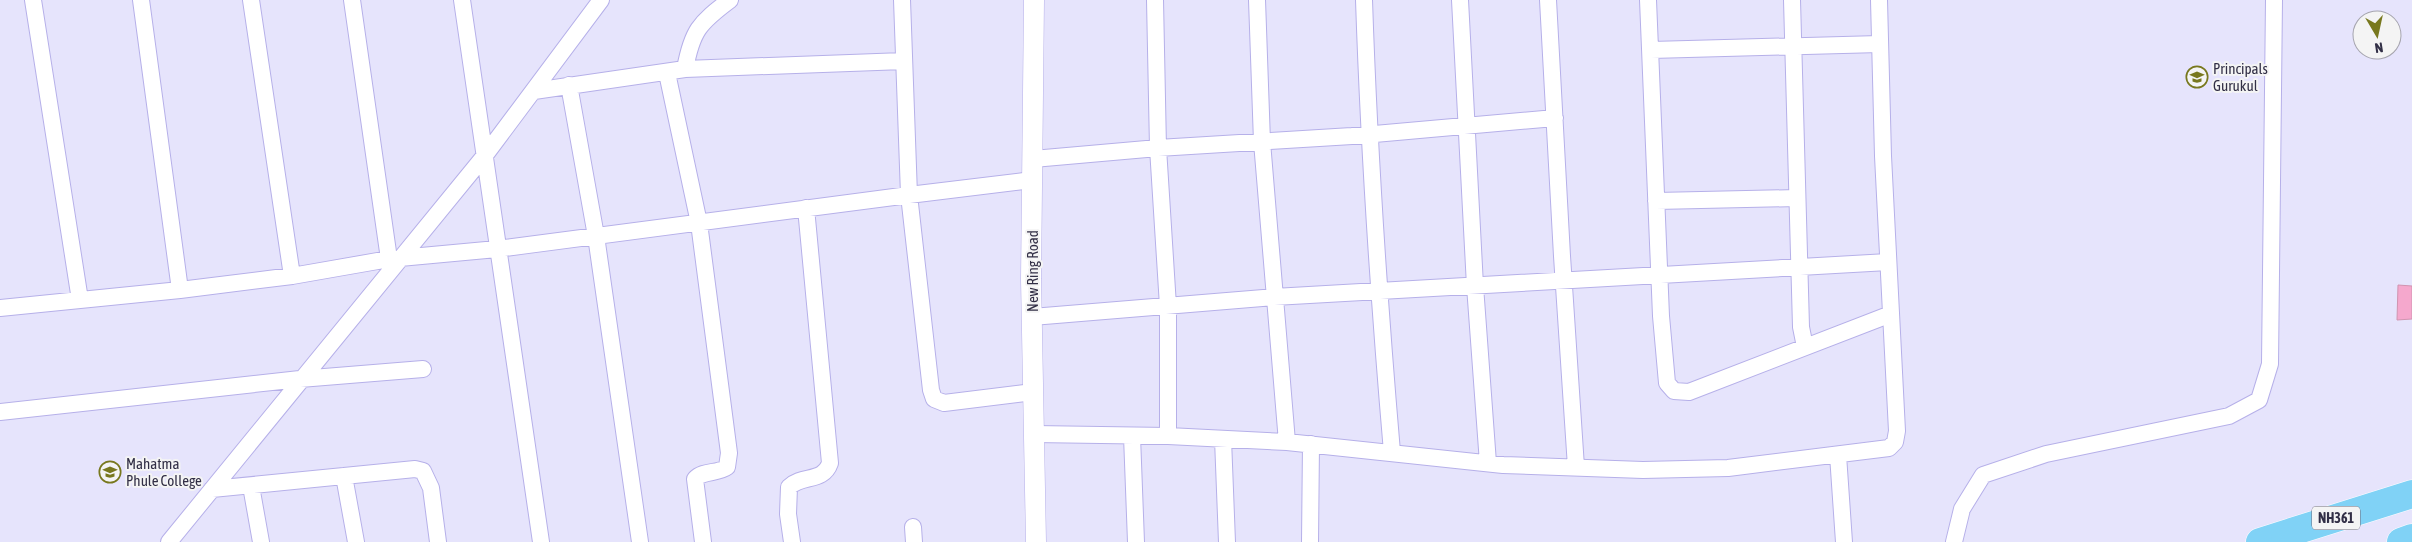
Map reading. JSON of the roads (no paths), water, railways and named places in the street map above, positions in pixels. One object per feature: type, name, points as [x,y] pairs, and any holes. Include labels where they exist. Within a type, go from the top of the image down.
[{"type":"highway","name":"NH361","points":[[2260,542],[2412,494]]},
{"type":"highway","points":[[2400,542],[2412,538]]},
{"type":"street","points":[[33,0],[80,300]]},
{"type":"street","points":[[141,0],[180,290]]},
{"type":"street","points":[[251,0],[292,276]]},
{"type":"street","points":[[352,0],[395,258]]},
{"type":"street","points":[[462,0],[486,154],[497,249],[541,542]]},
{"type":"street","points":[[176,538],[212,489],[395,258],[486,154],[601,0]]},
{"type":"street","points":[[685,70],[692,38],[699,26],[730,0]]},
{"type":"street","points":[[902,0],[908,195],[931,390],[934,398],[944,403],[1033,392]]},
{"type":"street","name":"New Ring Road","points":[[1034,0],[1032,317],[1036,542]]},
{"type":"street","points":[[1155,0],[1158,148],[1168,306],[1168,436]]},
{"type":"street","points":[[1257,0],[1262,142],[1287,442]]},
{"type":"street","points":[[1364,0],[1368,135],[1378,291],[1392,452]]},
{"type":"street","points":[[1460,0],[1475,286],[1488,463]]},
{"type":"street","points":[[1548,0],[1576,467]]},
{"type":"street","points":[[1648,0],[1659,276],[1667,382],[1674,391],[1689,392],[1891,314]]},
{"type":"street","points":[[1792,0],[1801,327],[1805,347]]},
{"type":"street","points":[[1034,434],[1168,436],[1287,442],[1488,463],[1642,470],[1728,468],[1889,448],[1895,442],[1897,431],[1888,262],[1879,0]]},
{"type":"street","points":[[1954,542],[1962,509],[1982,475],[2046,454],[2229,416],[2259,400],[2270,364],[2274,0]]},
{"type":"street","points":[[1651,50],[1793,48],[1880,44]]},
{"type":"street","points":[[534,91],[685,70],[904,61]]},
{"type":"street","points":[[667,73],[699,223],[729,463],[722,471],[701,474],[695,479],[703,542]]},
{"type":"street","points":[[569,85],[596,236],[640,542]]},
{"type":"street","points":[[1033,159],[1158,148],[1368,135],[1555,118]]},
{"type":"street","points":[[0,308],[180,290],[292,276],[395,258],[497,249],[1032,180]]},
{"type":"street","points":[[1656,201],[1797,198]]},
{"type":"street","points":[[792,542],[788,514],[788,487],[801,479],[822,476],[827,472],[830,464],[806,208]]},
{"type":"street","points":[[1032,317],[1274,297],[1888,262]]},
{"type":"street","points":[[0,412],[300,379],[423,369]]},
{"type":"street","points":[[1132,436],[1136,542]]},
{"type":"street","points":[[1223,439],[1227,542]]},
{"type":"street","points":[[1310,542],[1311,444]]},
{"type":"street","points":[[1838,455],[1844,542]]},
{"type":"street","points":[[212,489],[415,469],[423,471],[431,488],[438,542]]},
{"type":"street","points":[[344,476],[356,542]]},
{"type":"street","points":[[252,486],[261,542]]},
{"type":"place","name":"Principals Gurukul","points":[[2197,77]]},
{"type":"place","name":"Mahatma Phule College","points":[[110,472]]}]
